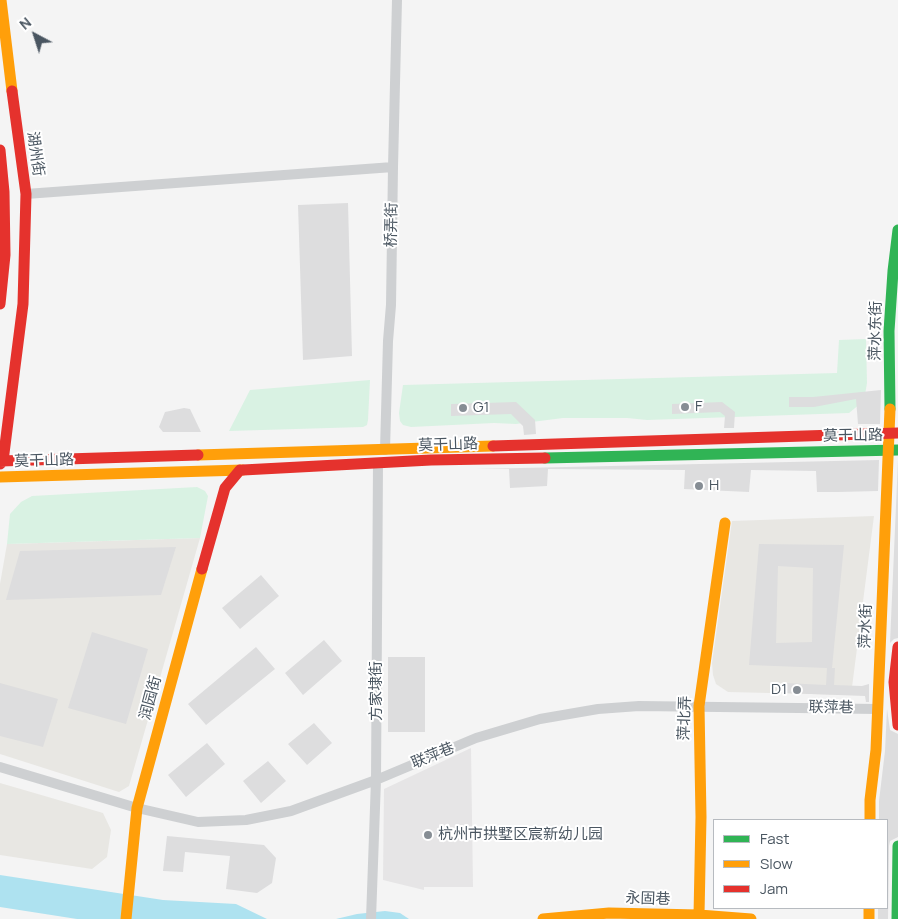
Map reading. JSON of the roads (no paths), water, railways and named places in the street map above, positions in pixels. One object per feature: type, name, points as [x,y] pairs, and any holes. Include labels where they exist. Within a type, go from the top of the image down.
[{"type":"main road","name":"湖州街","points":[[1,0],[26,194],[23,304],[1,462]]},
{"type":"main road","points":[[0,150],[4,192],[5,255],[0,304]]},
{"type":"main road","name":"萍水东街","points":[[893,433],[889,331],[898,230]]},
{"type":"main road","name":"莫干山路","points":[[1,462],[893,433]]},
{"type":"main road","name":"萍水街","points":[[870,819],[870,800],[876,750],[893,433]]},
{"type":"main road","name":"莫干山路","points":[[0,477],[240,470],[431,460],[893,450]]},
{"type":"main road","name":"润园街","points":[[126,919],[138,808],[167,695],[225,488],[240,470]]},
{"type":"main road","points":[[211,471],[225,488]]},
{"type":"main road","name":"萍北弄","points":[[699,915],[699,706],[725,523]]},
{"type":"main road","points":[[898,647],[894,682],[898,725]]},
{"type":"main road","points":[[897,919],[898,846]]},
{"type":"main road","name":"永固巷","points":[[543,919],[609,913],[699,915],[751,919]]},
{"type":"street","name":"桥弄街","points":[[385,450],[388,341],[391,305],[392,167],[397,0]]},
{"type":"street","points":[[26,194],[392,167]]},
{"type":"street","name":"方家埭街","points":[[371,919],[376,780],[378,463]]},
{"type":"street","name":"联萍巷","points":[[0,766],[138,808],[198,822],[246,820],[291,811],[376,780],[476,738],[540,719],[598,708],[699,706],[878,709]]},
{"type":"water","points":[[0,875],[163,900],[236,904],[267,919],[77,919],[0,907]]},
{"type":"water","points":[[385,911],[400,913],[409,919],[336,919],[357,914]]},
{"type":"place","name":"F","points":[[685,407]]},
{"type":"place","name":"G1","points":[[463,408]]},
{"type":"place","name":"H","points":[[699,486]]},
{"type":"place","name":"D1","points":[[797,690]]},
{"type":"place","name":"杭州市拱墅区宸新幼儿园","points":[[428,835]]}]
